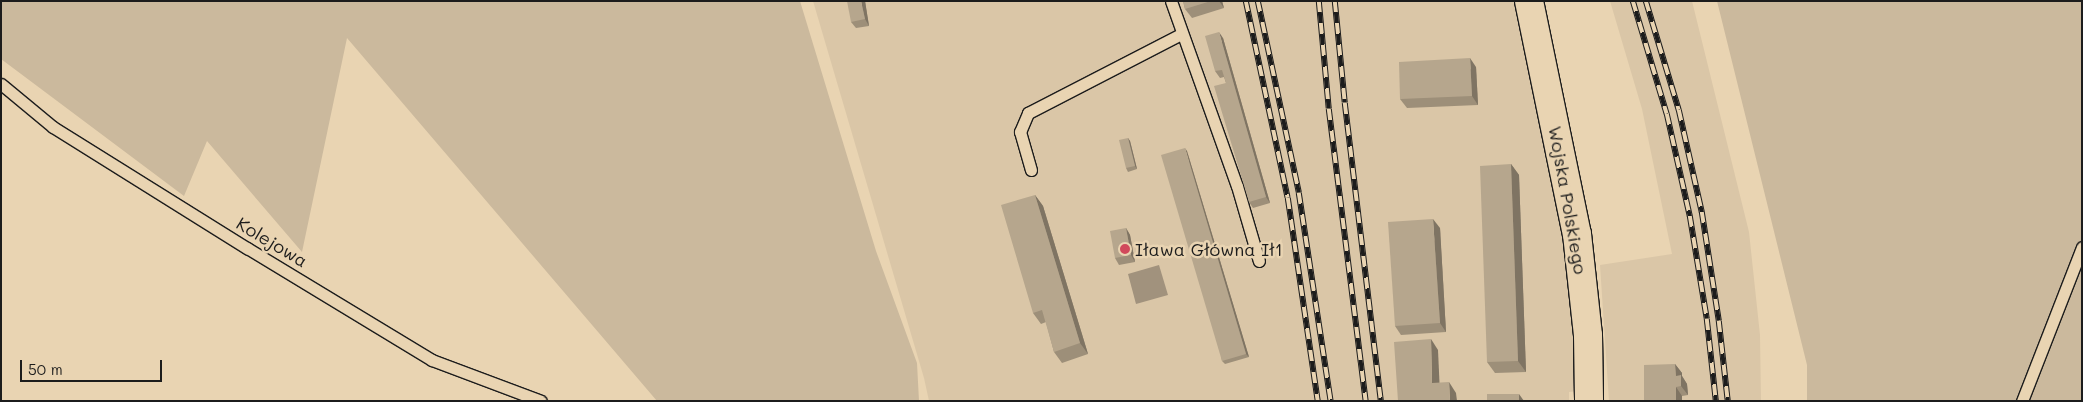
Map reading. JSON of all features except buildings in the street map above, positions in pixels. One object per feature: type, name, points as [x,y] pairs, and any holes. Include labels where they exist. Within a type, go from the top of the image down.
[{"type":"street","name":"Wojska Polskiego","points":[[1529,1],[1577,234],[1588,335],[1590,401]]},
{"type":"lane","points":[[1171,1],[1181,34],[1237,186],[1260,261]]},
{"type":"lane","points":[[1031,170],[1020,132],[1028,113],[1181,34]]},
{"type":"lane","name":"Kolejowa","points":[[1,84],[54,127],[247,248],[432,360],[541,401]]},
{"type":"lane","points":[[2022,401],[2082,247]]},
{"type":"shaded area","points":[[1,1],[800,1],[876,251],[917,363],[919,401],[657,401],[347,38],[302,252],[207,141],[184,196],[1,59]]},
{"type":"shaded area","points":[[813,1],[1517,1],[1559,188],[1575,307],[1578,391],[1569,392],[1569,401],[929,401],[924,378]]},
{"type":"shaded area","points":[[1610,1],[1692,1],[1749,232],[1760,335],[1761,401],[1609,401],[1600,265],[1672,254],[1642,109]]},
{"type":"shaded area","points":[[1717,1],[2082,1],[2082,401],[1807,401],[1807,365]]},
{"type":"shaded area","points":[[1159,265],[1168,295],[1136,304],[1128,274]]},
{"type":"railway","points":[[1246,1],[1288,198],[1318,401]]},
{"type":"railway","points":[[1258,1],[1299,193],[1331,401]]},
{"type":"railway","points":[[1319,1],[1329,109],[1366,401]]},
{"type":"railway","points":[[1335,1],[1345,103],[1381,401]]},
{"type":"railway","points":[[1633,1],[1667,114],[1690,216],[1707,319],[1716,401]]},
{"type":"railway","points":[[1646,1],[1679,110],[1702,212],[1719,321],[1728,401]]},
{"type":"place","name":"Iława Główna Ił1","points":[[1125,249]]}]
